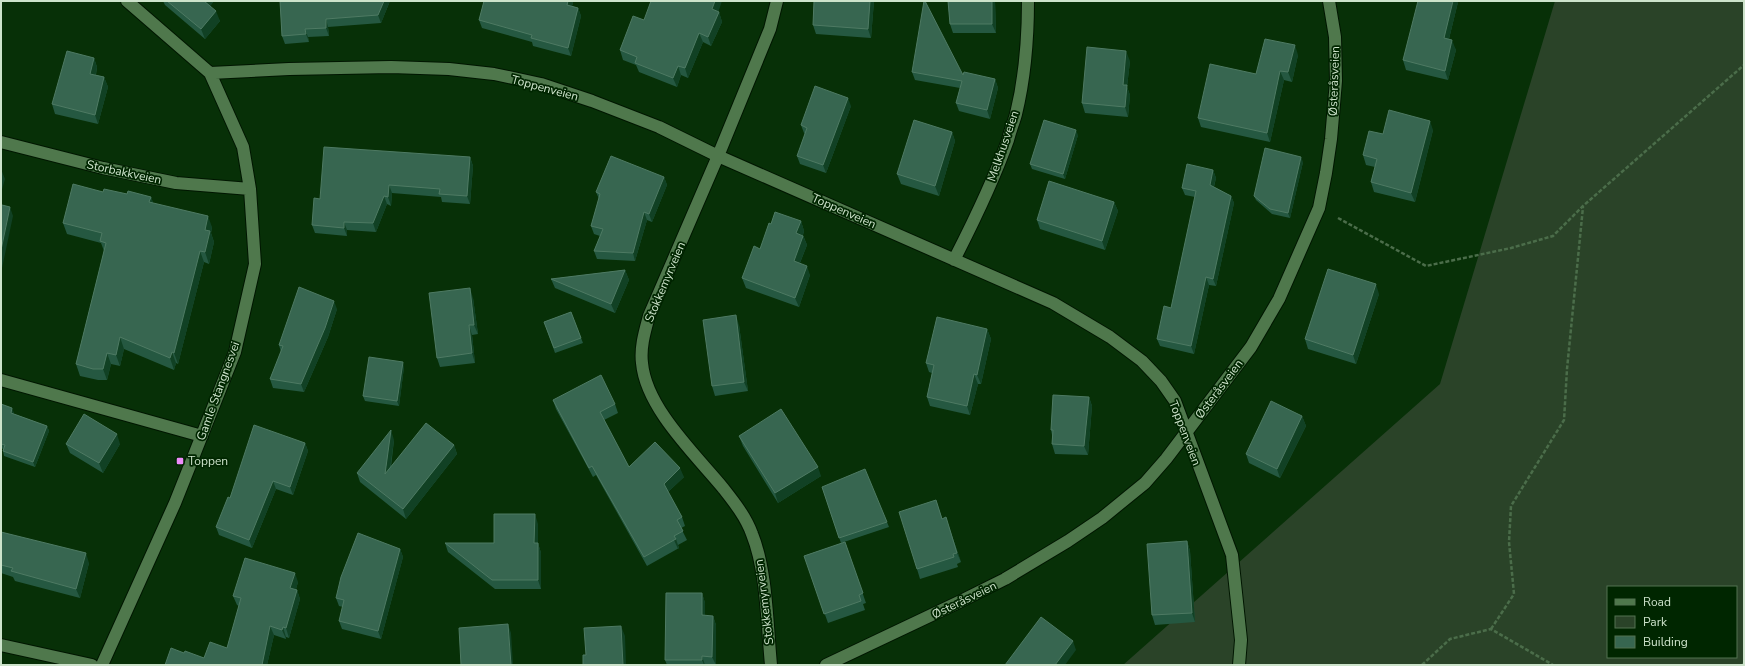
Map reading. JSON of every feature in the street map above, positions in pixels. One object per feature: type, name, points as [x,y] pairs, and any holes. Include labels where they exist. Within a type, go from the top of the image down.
[{"type":"street","name":"Gamle Stangnesvei","points":[[102,665],[175,503],[235,352],[255,264],[250,189],[243,147],[210,73],[127,1]]},
{"type":"street","name":"Stokkemyrveien","points":[[771,665],[761,563],[752,533],[738,508],[663,416],[648,387],[642,363],[643,336],[649,316],[718,156],[770,29],[777,1]]},
{"type":"street","name":"Melkhusveien","points":[[954,260],[982,203],[1001,158],[1016,114],[1024,69],[1028,23],[1028,1]]},
{"type":"street","name":"Østeråsveien","points":[[826,665],[1005,579],[1068,541],[1102,518],[1145,483],[1186,433],[1251,347],[1279,299],[1319,208],[1331,139],[1336,81],[1335,37],[1329,1]]},
{"type":"street","name":"Toppenveien","points":[[210,73],[289,69],[391,67],[449,69],[494,74],[541,84],[592,101],[659,128],[718,156],[1053,303],[1110,337],[1142,361],[1161,381],[1175,401],[1232,555],[1241,640],[1239,665]]},
{"type":"street","name":"Storbakkveien","points":[[1,142],[103,168],[176,183],[250,189]]},
{"type":"street","points":[[1,380],[202,436]]},
{"type":"street","points":[[1,645],[92,665]]},
{"type":"path","points":[[1319,208],[1426,266],[1511,248],[1553,236],[1583,206],[1744,65]]},
{"type":"path","points":[[1422,665],[1450,639],[1491,629],[1514,594],[1509,542],[1511,506],[1564,420],[1568,361],[1583,206]]},
{"type":"path","points":[[1491,629],[1553,665]]},
{"type":"green space","points":[[1555,1],[1744,1],[1744,665],[1123,665],[1440,384]]},
{"type":"building","points":[[167,1],[204,1],[216,11],[201,29]]},
{"type":"building","points":[[280,1],[384,1],[378,15],[326,19],[326,28],[305,29],[306,34],[282,36]]},
{"type":"building","points":[[484,1],[568,1],[567,5],[578,8],[568,48],[531,38],[532,35],[479,20]]},
{"type":"building","points":[[651,1],[715,1],[712,9],[719,12],[708,37],[699,33],[685,68],[678,66],[673,78],[635,63],[637,57],[620,50],[633,16],[644,20]]},
{"type":"building","points":[[814,1],[870,1],[868,29],[813,25]]},
{"type":"building","points":[[924,1],[963,75],[964,72],[995,79],[987,110],[956,103],[962,81],[912,72]]},
{"type":"building","points":[[948,1],[992,1],[992,24],[950,24]]},
{"type":"building","points":[[1418,1],[1453,1],[1444,38],[1452,40],[1445,71],[1403,60]]},
{"type":"building","points":[[1265,39],[1295,45],[1288,72],[1280,71],[1267,133],[1198,118],[1210,64],[1256,74]]},
{"type":"building","points":[[1087,47],[1126,51],[1123,85],[1127,85],[1125,107],[1082,103]]},
{"type":"building","points":[[67,51],[94,58],[90,74],[104,77],[95,115],[52,104]]},
{"type":"building","points":[[815,86],[848,98],[823,165],[797,156],[807,128],[801,125]]},
{"type":"building","points":[[1389,110],[1430,121],[1411,193],[1371,182],[1377,159],[1363,155],[1369,131],[1383,134]]},
{"type":"building","points":[[914,120],[952,132],[935,186],[897,174]]},
{"type":"building","points":[[1044,120],[1076,130],[1063,174],[1030,164]]},
{"type":"building","points":[[324,147],[470,157],[467,196],[439,194],[440,189],[389,185],[388,197],[384,196],[373,223],[344,222],[344,228],[312,225],[314,198],[320,199]]},
{"type":"building","points":[[1265,148],[1301,157],[1288,213],[1270,209],[1254,196]]},
{"type":"building","points":[[611,156],[664,177],[649,214],[644,212],[633,253],[594,251],[603,229],[591,226],[600,194],[596,192]]},
{"type":"building","points":[[1187,164],[1213,170],[1210,185],[1231,196],[1213,279],[1206,277],[1191,346],[1157,339],[1164,306],[1171,308],[1196,191],[1182,188]]},
{"type":"building","points":[[1049,181],[1114,202],[1102,241],[1037,220]]},
{"type":"building","points":[[73,184],[103,192],[104,189],[127,194],[128,191],[151,197],[149,202],[208,216],[205,230],[210,231],[205,252],[200,251],[174,353],[172,352],[170,358],[120,337],[116,355],[107,353],[103,369],[93,369],[76,364],[106,243],[100,241],[102,233],[63,223]]},
{"type":"building","points":[[1,206],[10,207],[1,250]]},
{"type":"building","points":[[775,212],[801,221],[796,233],[803,236],[794,261],[807,266],[795,298],[742,278],[754,246],[760,249],[769,223],[771,224]]},
{"type":"building","points":[[1328,269],[1376,284],[1353,355],[1305,339]]},
{"type":"building","points":[[625,270],[611,304],[551,279]]},
{"type":"building","points":[[299,287],[334,301],[325,328],[301,384],[270,379],[283,346],[279,345]]},
{"type":"building","points":[[470,288],[474,325],[469,325],[472,353],[437,358],[429,293]]},
{"type":"building","points":[[571,312],[581,338],[554,348],[544,322]]},
{"type":"building","points":[[736,315],[744,382],[712,386],[703,320]]},
{"type":"building","points":[[937,317],[987,329],[977,375],[974,374],[967,406],[927,397],[934,365],[926,363]]},
{"type":"building","points":[[369,357],[403,362],[397,401],[363,396]]},
{"type":"building","points":[[601,375],[615,404],[600,412],[629,467],[655,442],[680,468],[664,484],[682,517],[677,520],[683,531],[674,536],[676,539],[644,557],[592,466],[589,468],[553,400]]},
{"type":"building","points":[[1053,395],[1089,397],[1084,446],[1052,444],[1053,430],[1051,430]]},
{"type":"building","points":[[1271,401],[1302,416],[1277,469],[1246,454]]},
{"type":"building","points":[[1,404],[12,408],[11,413],[47,426],[33,462],[3,451],[5,445],[1,444]]},
{"type":"building","points":[[781,409],[818,467],[775,493],[739,436]]},
{"type":"building","points":[[84,414],[117,434],[99,463],[66,444]]},
{"type":"building","points":[[426,423],[454,445],[403,509],[357,473],[391,430],[385,474]]},
{"type":"building","points":[[254,425],[305,443],[290,487],[273,481],[249,540],[216,527],[228,497],[230,498]]},
{"type":"building","points":[[865,469],[887,522],[839,538],[822,487]]},
{"type":"building","points":[[936,500],[942,519],[946,517],[957,553],[953,554],[954,557],[917,569],[899,512]]},
{"type":"building","points":[[494,514],[535,514],[534,543],[538,543],[538,580],[492,580],[445,543],[494,543]]},
{"type":"building","points":[[1,532],[86,553],[76,589],[11,571],[13,568],[1,565]]},
{"type":"building","points":[[358,533],[400,549],[378,631],[339,621],[344,600],[336,598],[341,577]]},
{"type":"building","points":[[1187,541],[1192,613],[1152,615],[1147,544]]},
{"type":"building","points":[[845,542],[863,593],[859,595],[861,601],[824,614],[804,556]]},
{"type":"building","points":[[245,558],[295,573],[290,588],[297,590],[286,628],[283,627],[282,630],[270,626],[262,665],[165,665],[171,648],[204,658],[210,642],[227,648],[241,598],[233,596]]},
{"type":"building","points":[[666,593],[702,593],[702,615],[713,616],[712,657],[702,656],[702,660],[665,660]]},
{"type":"building","points":[[1041,617],[1073,641],[1055,665],[1005,665]]},
{"type":"building","points":[[508,624],[511,665],[461,665],[459,628]]},
{"type":"building","points":[[621,626],[623,665],[583,665],[583,655],[586,655],[584,628]]},
{"type":"place","name":"Toppen","points":[[180,461]]}]
